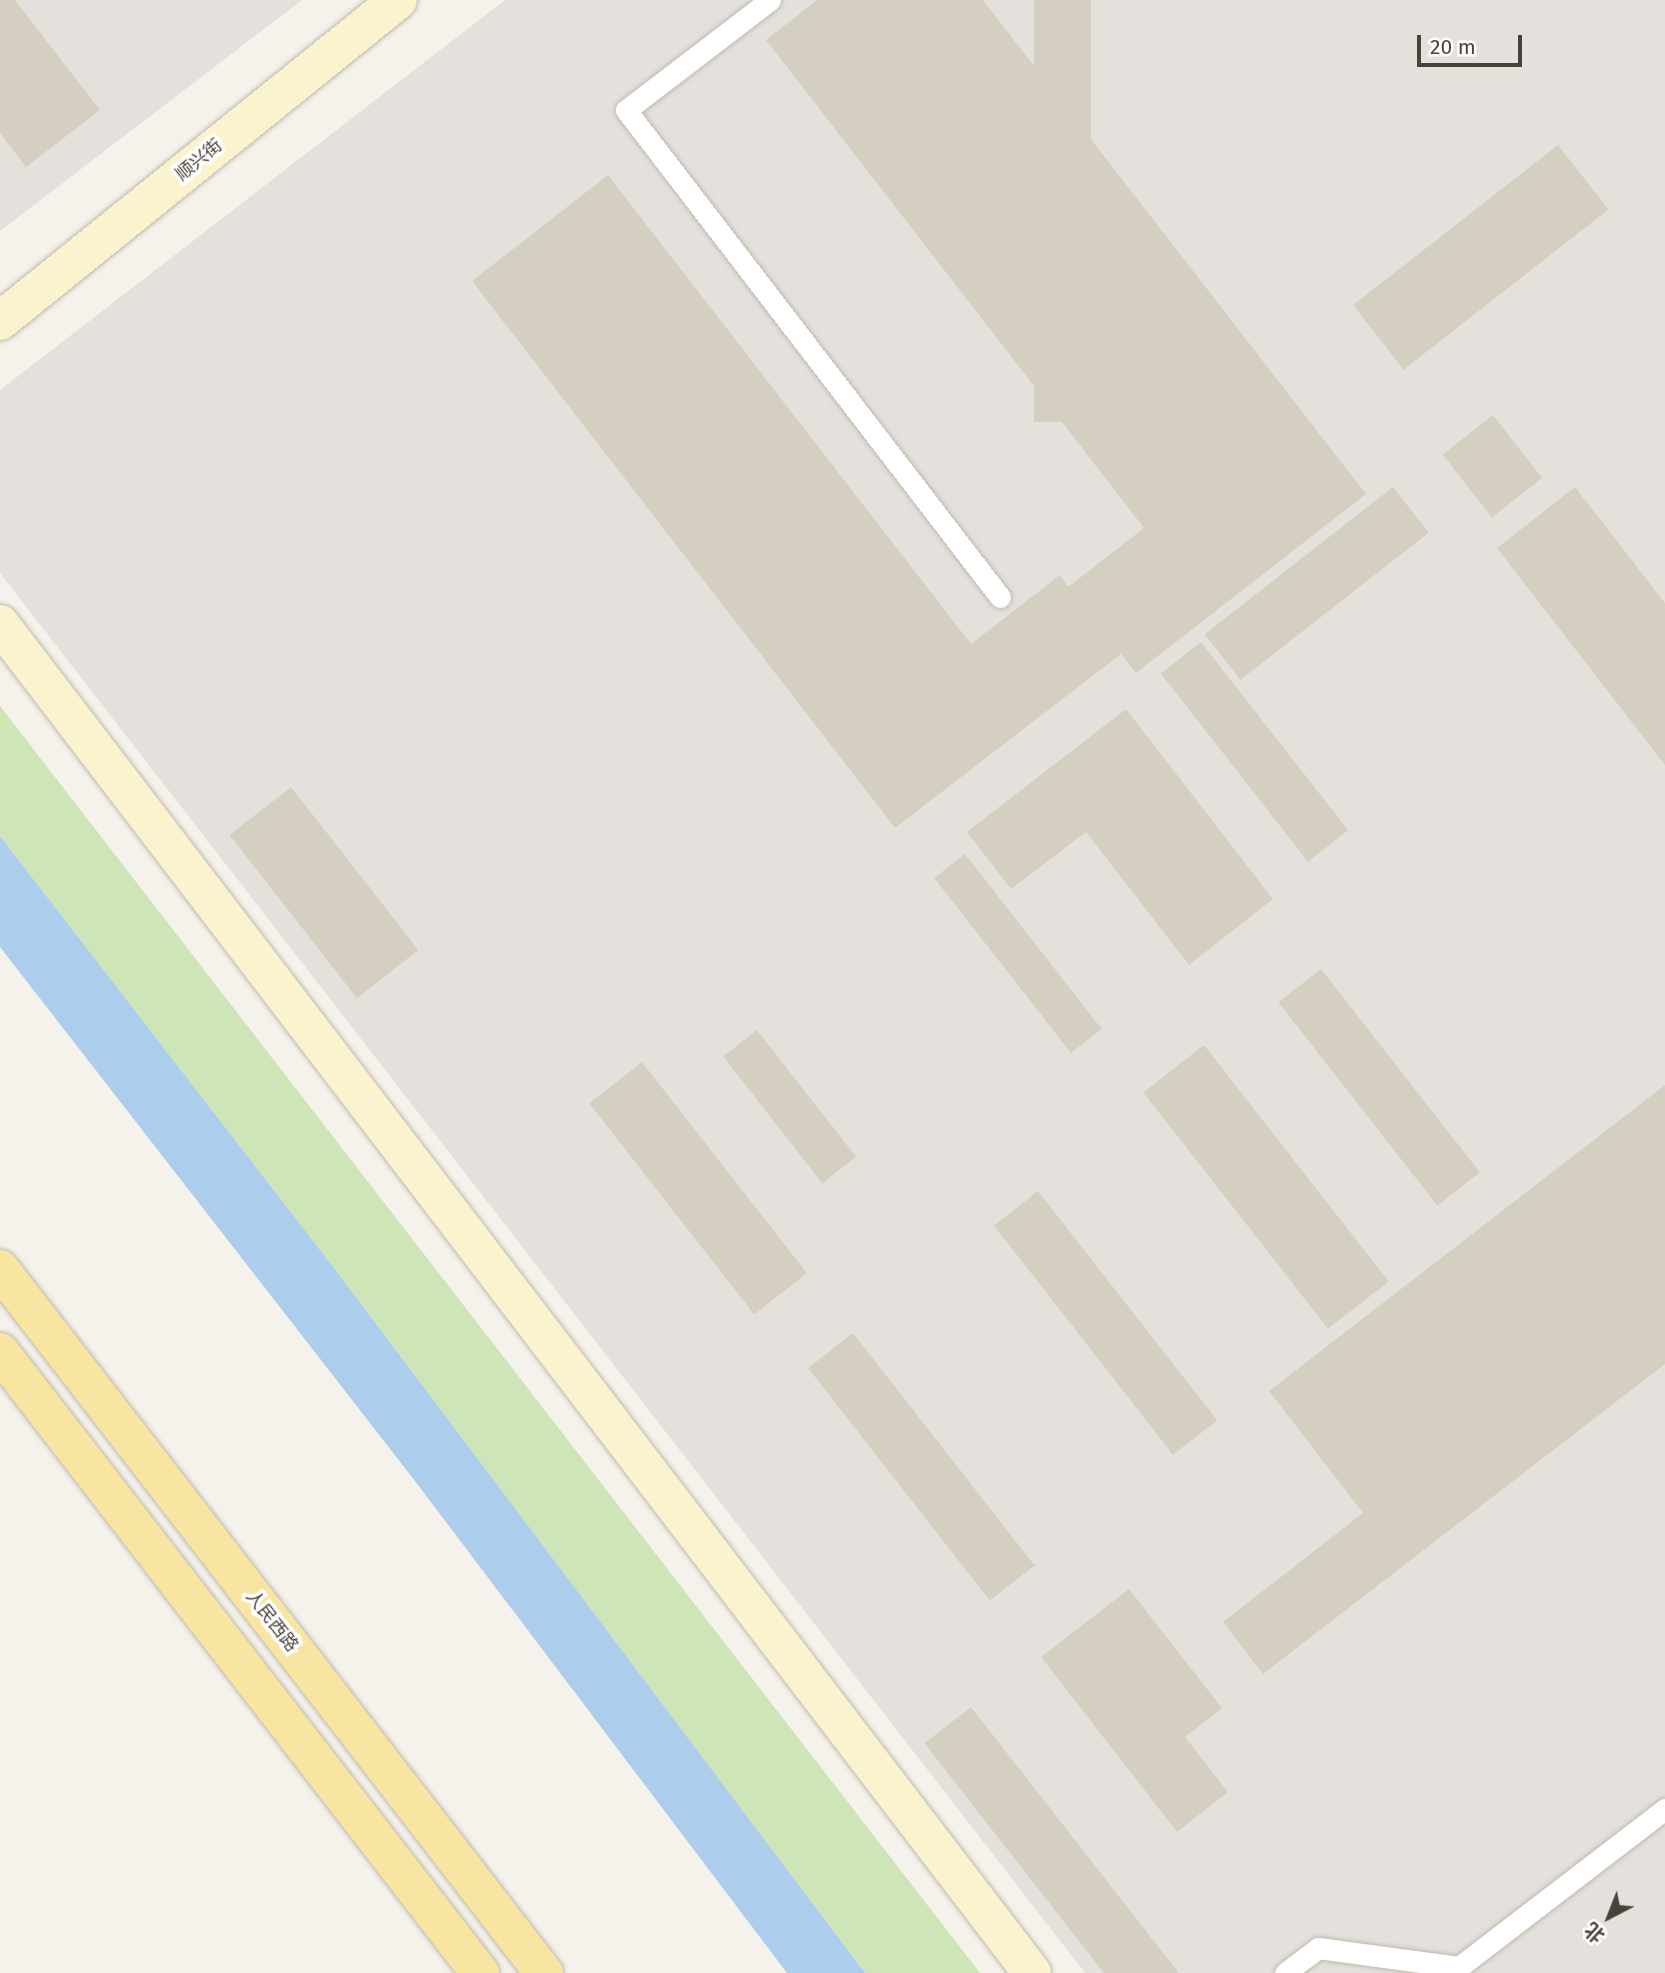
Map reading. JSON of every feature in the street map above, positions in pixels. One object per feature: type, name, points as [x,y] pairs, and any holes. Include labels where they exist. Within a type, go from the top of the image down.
[{"type":"main road","name":"人民西路","points":[[0,1269],[544,1973]]},
{"type":"main road","points":[[0,1352],[480,1973]]},
{"type":"street","name":"顺兴街","points":[[0,321],[398,0]]},
{"type":"street","points":[[0,624],[1032,1973]]},
{"type":"lane","points":[[770,0],[626,110],[1000,597]]},
{"type":"lane","points":[[1285,1973],[1318,1948],[1459,1967],[1665,1809]]},
{"type":"shaded area","points":[[0,0],[302,0],[0,231]]},
{"type":"shaded area","points":[[505,0],[1665,0],[1665,1973],[1085,1973],[0,573],[0,390]]},
{"type":"green space","points":[[0,706],[980,1973],[865,1973],[337,1272],[0,836]]},
{"type":"water","points":[[0,836],[337,1272],[865,1973],[787,1973],[415,1481],[0,947]]},
{"type":"building","points":[[0,0],[15,0],[100,110],[26,167],[0,133]]},
{"type":"building","points":[[817,0],[983,0],[1366,494],[1136,673],[1121,654],[895,828],[472,281],[608,175],[971,644],[1060,575],[1068,587],[1144,528],[766,40]]},
{"type":"building","points":[[1034,0],[1091,0],[1091,422],[1034,422]]},
{"type":"building","points":[[1558,145],[1608,210],[1404,370],[1353,305]]},
{"type":"building","points":[[1493,415],[1542,478],[1492,517],[1443,454]]},
{"type":"building","points":[[1393,487],[1429,533],[1240,680],[1205,634]]},
{"type":"building","points":[[1575,487],[1665,603],[1665,765],[1497,548]]},
{"type":"building","points":[[1201,642],[1348,830],[1308,862],[1161,673]]},
{"type":"building","points":[[1126,709],[1273,899],[1189,965],[1086,832],[1011,889],[967,832]]},
{"type":"building","points":[[291,787],[418,950],[357,998],[230,835]]},
{"type":"building","points":[[965,854],[1102,1029],[1071,1053],[934,878]]},
{"type":"building","points":[[1321,969],[1480,1172],[1437,1206],[1278,1002]]},
{"type":"building","points":[[757,1030],[856,1157],[822,1183],[723,1056]]},
{"type":"building","points":[[1204,1045],[1389,1281],[1328,1329],[1143,1092]]},
{"type":"building","points":[[642,1062],[807,1273],[754,1314],[589,1103]]},
{"type":"building","points":[[1665,1085],[1665,1364],[1263,1674],[1223,1622],[1363,1513],[1269,1391]]},
{"type":"building","points":[[1038,1191],[1217,1420],[1173,1455],[994,1225]]},
{"type":"building","points":[[853,1333],[1035,1565],[990,1601],[808,1368]]},
{"type":"building","points":[[1129,1589],[1222,1708],[1185,1737],[1228,1792],[1177,1832],[1041,1657]]},
{"type":"building","points":[[971,1707],[1178,1972],[1104,1973],[925,1743]]}]
